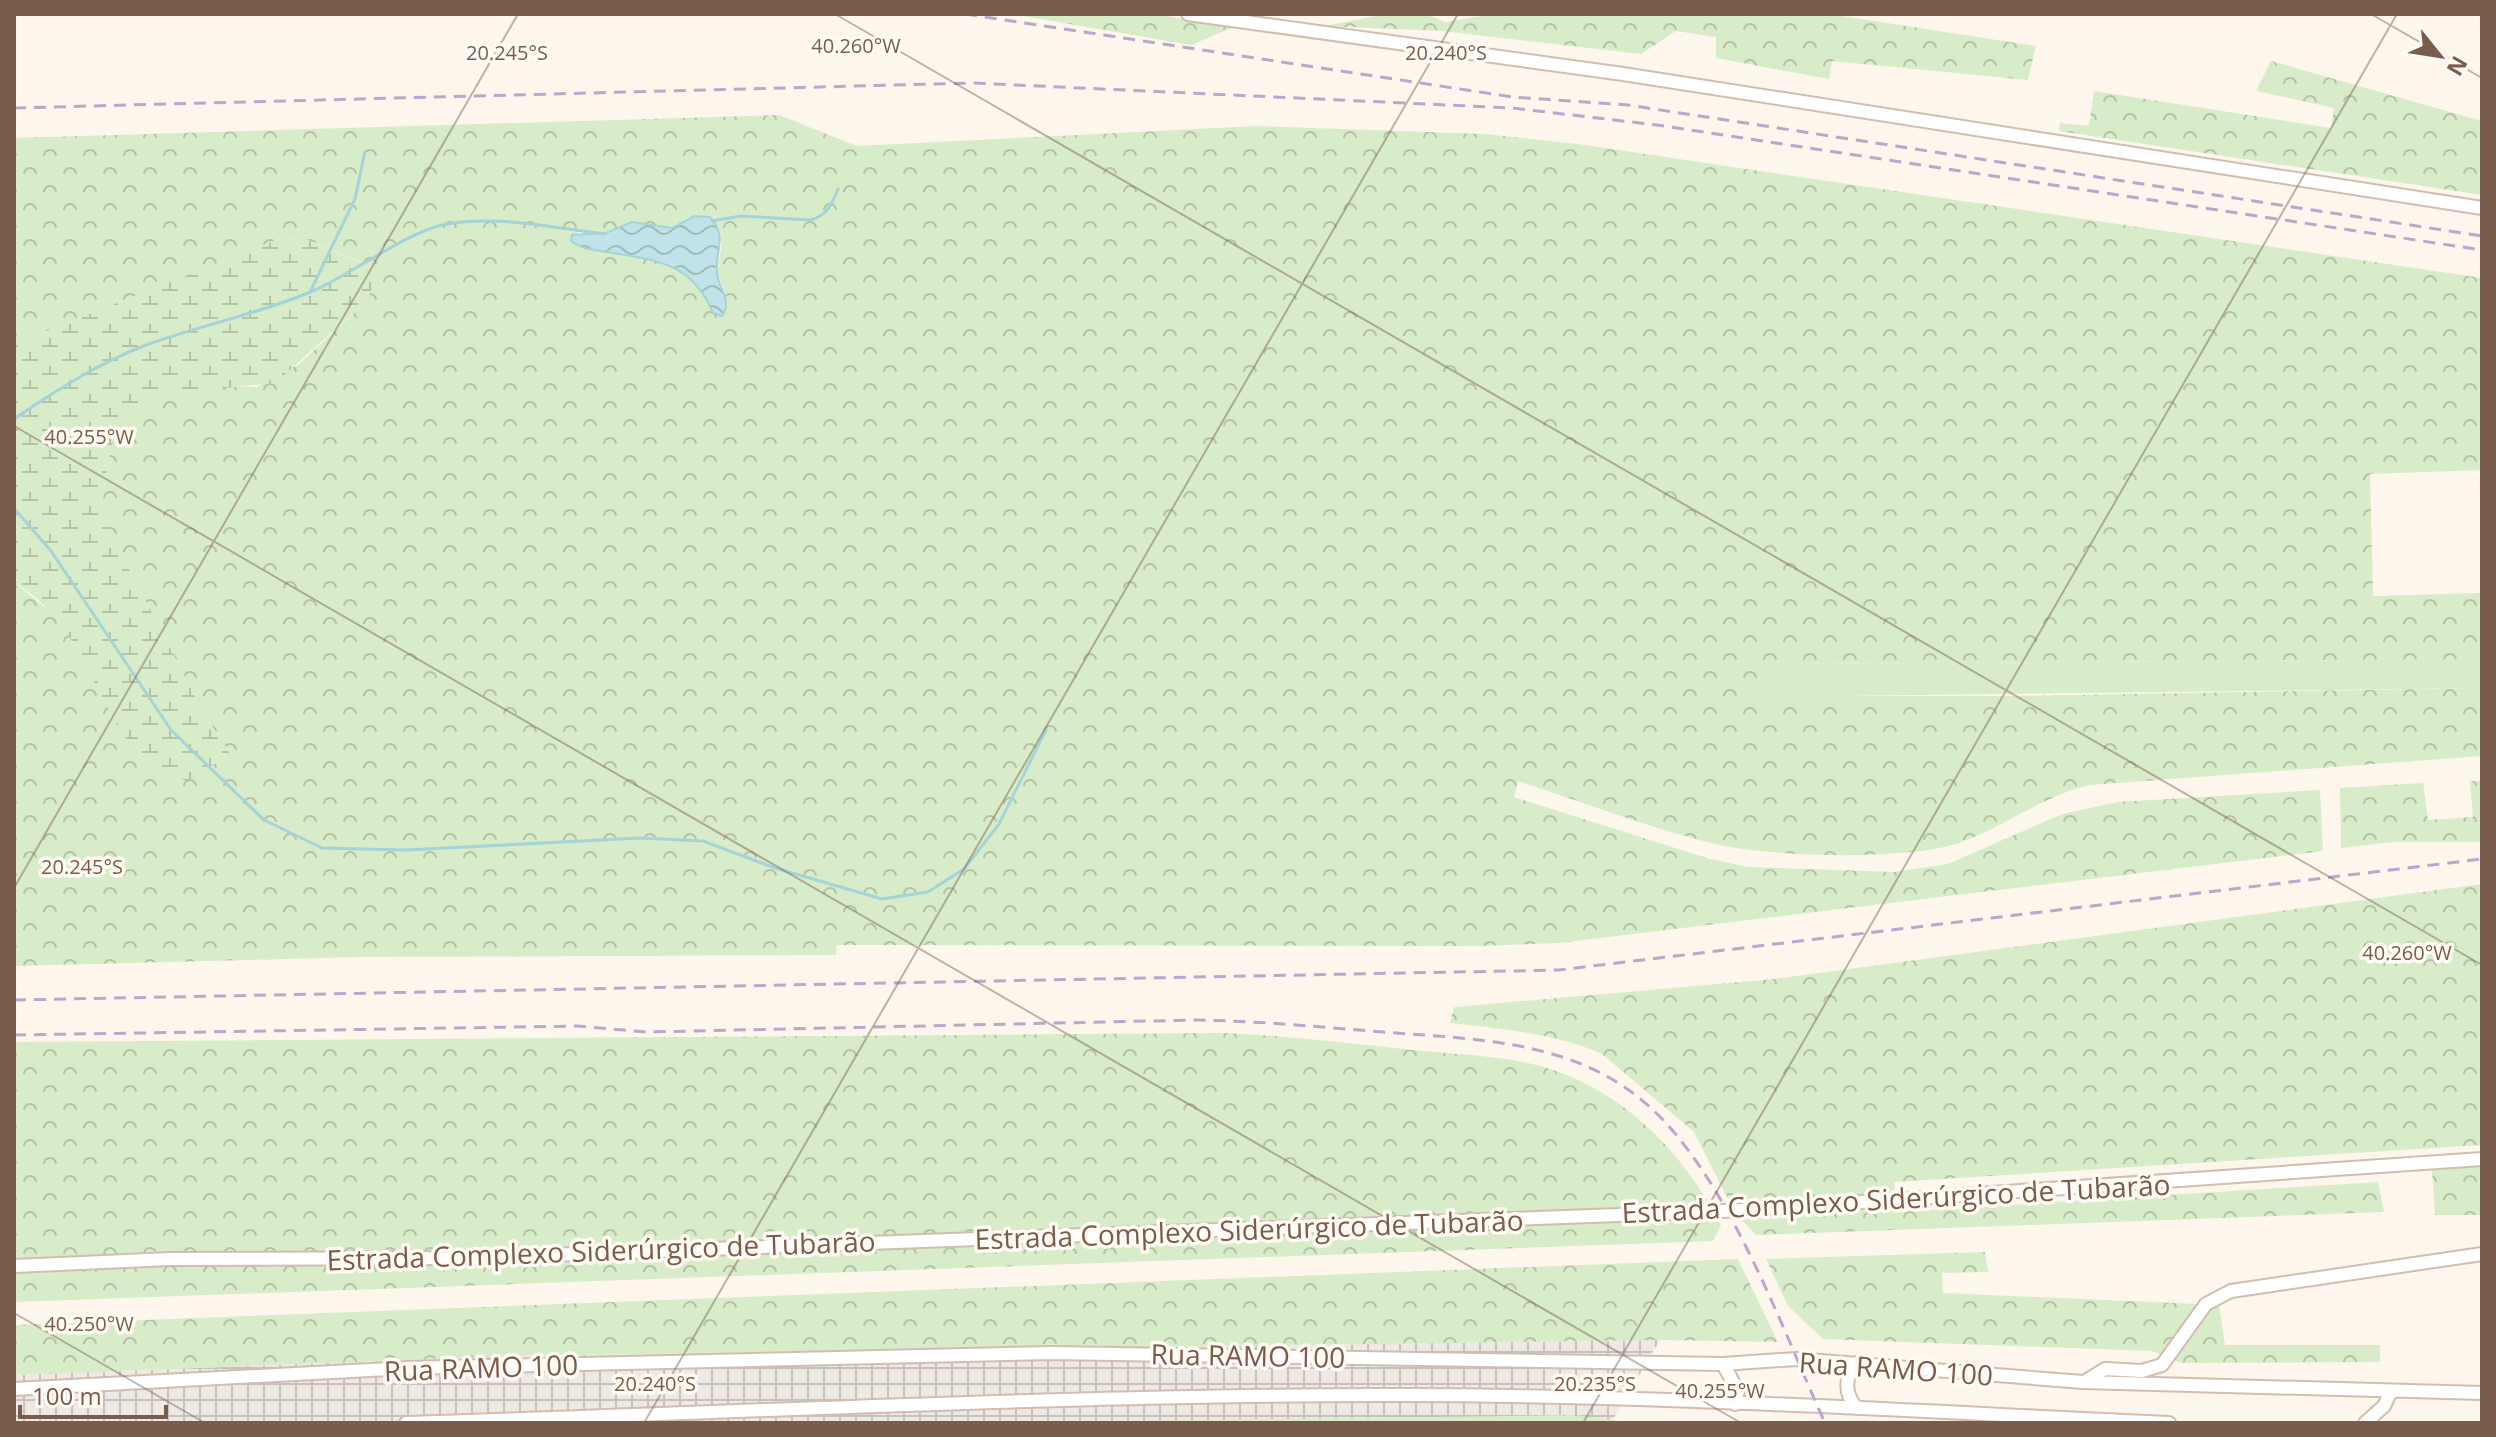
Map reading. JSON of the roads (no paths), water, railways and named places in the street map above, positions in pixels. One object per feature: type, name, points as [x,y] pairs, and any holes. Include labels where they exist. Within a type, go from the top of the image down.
[{"type":"street","points":[[1188,14],[1623,74],[2482,208]]},
{"type":"street","name":"Estrada Complexo Siderúrgico de Tubarão","points":[[14,1266],[170,1259],[487,1258],[1745,1210],[2482,1159]]},
{"type":"street","points":[[2083,1382],[2105,1369],[2142,1371],[2162,1365],[2206,1304],[2231,1291],[2482,1254]]},
{"type":"street","name":"Rua RAMO 100","points":[[14,1389],[407,1368],[1052,1353],[1723,1364],[1796,1359],[2083,1382],[2482,1393]]},
{"type":"street","points":[[1857,1363],[1849,1373],[1846,1386],[1849,1398],[1857,1408]]},
{"type":"street","points":[[1723,1364],[1738,1391],[1735,1404]]},
{"type":"street","points":[[2365,1423],[2384,1406],[2391,1391]]},
{"type":"street","name":"Rua RAMO 100","points":[[406,1423],[1244,1396],[1496,1396],[1857,1408],[2169,1423]]},
{"type":"water","points":[[695,216],[710,217],[720,237],[717,273],[726,300],[722,316],[713,313],[694,283],[670,266],[588,249],[571,241],[572,235],[606,233],[632,222],[672,228]]},
{"type":"waterway","points":[[310,292],[355,199],[364,156]]},
{"type":"waterway","points":[[712,221],[741,216],[810,220],[825,212],[838,189]]},
{"type":"waterway","points":[[14,419],[111,360],[146,345],[313,291],[395,245],[442,225],[503,221],[605,234]]},
{"type":"waterway","points":[[14,508],[51,551],[171,730],[264,820],[322,848],[406,850],[640,838],[703,841],[775,868],[882,899],[928,892],[964,869],[999,824],[1046,730]]},
{"type":"railway","points":[[965,14],[1513,97],[1628,105],[2482,236]]},
{"type":"railway","points":[[14,108],[973,83],[1512,108],[1657,125],[2482,250]]},
{"type":"railway","points":[[14,1000],[1559,970],[2482,859]]},
{"type":"railway","points":[[14,1035],[578,1026],[646,1032],[1196,1020],[1290,1024],[1459,1038],[1533,1049],[1568,1059],[1602,1074],[1634,1094],[1663,1120],[1689,1151],[1734,1224],[1774,1305],[1825,1423]]}]
